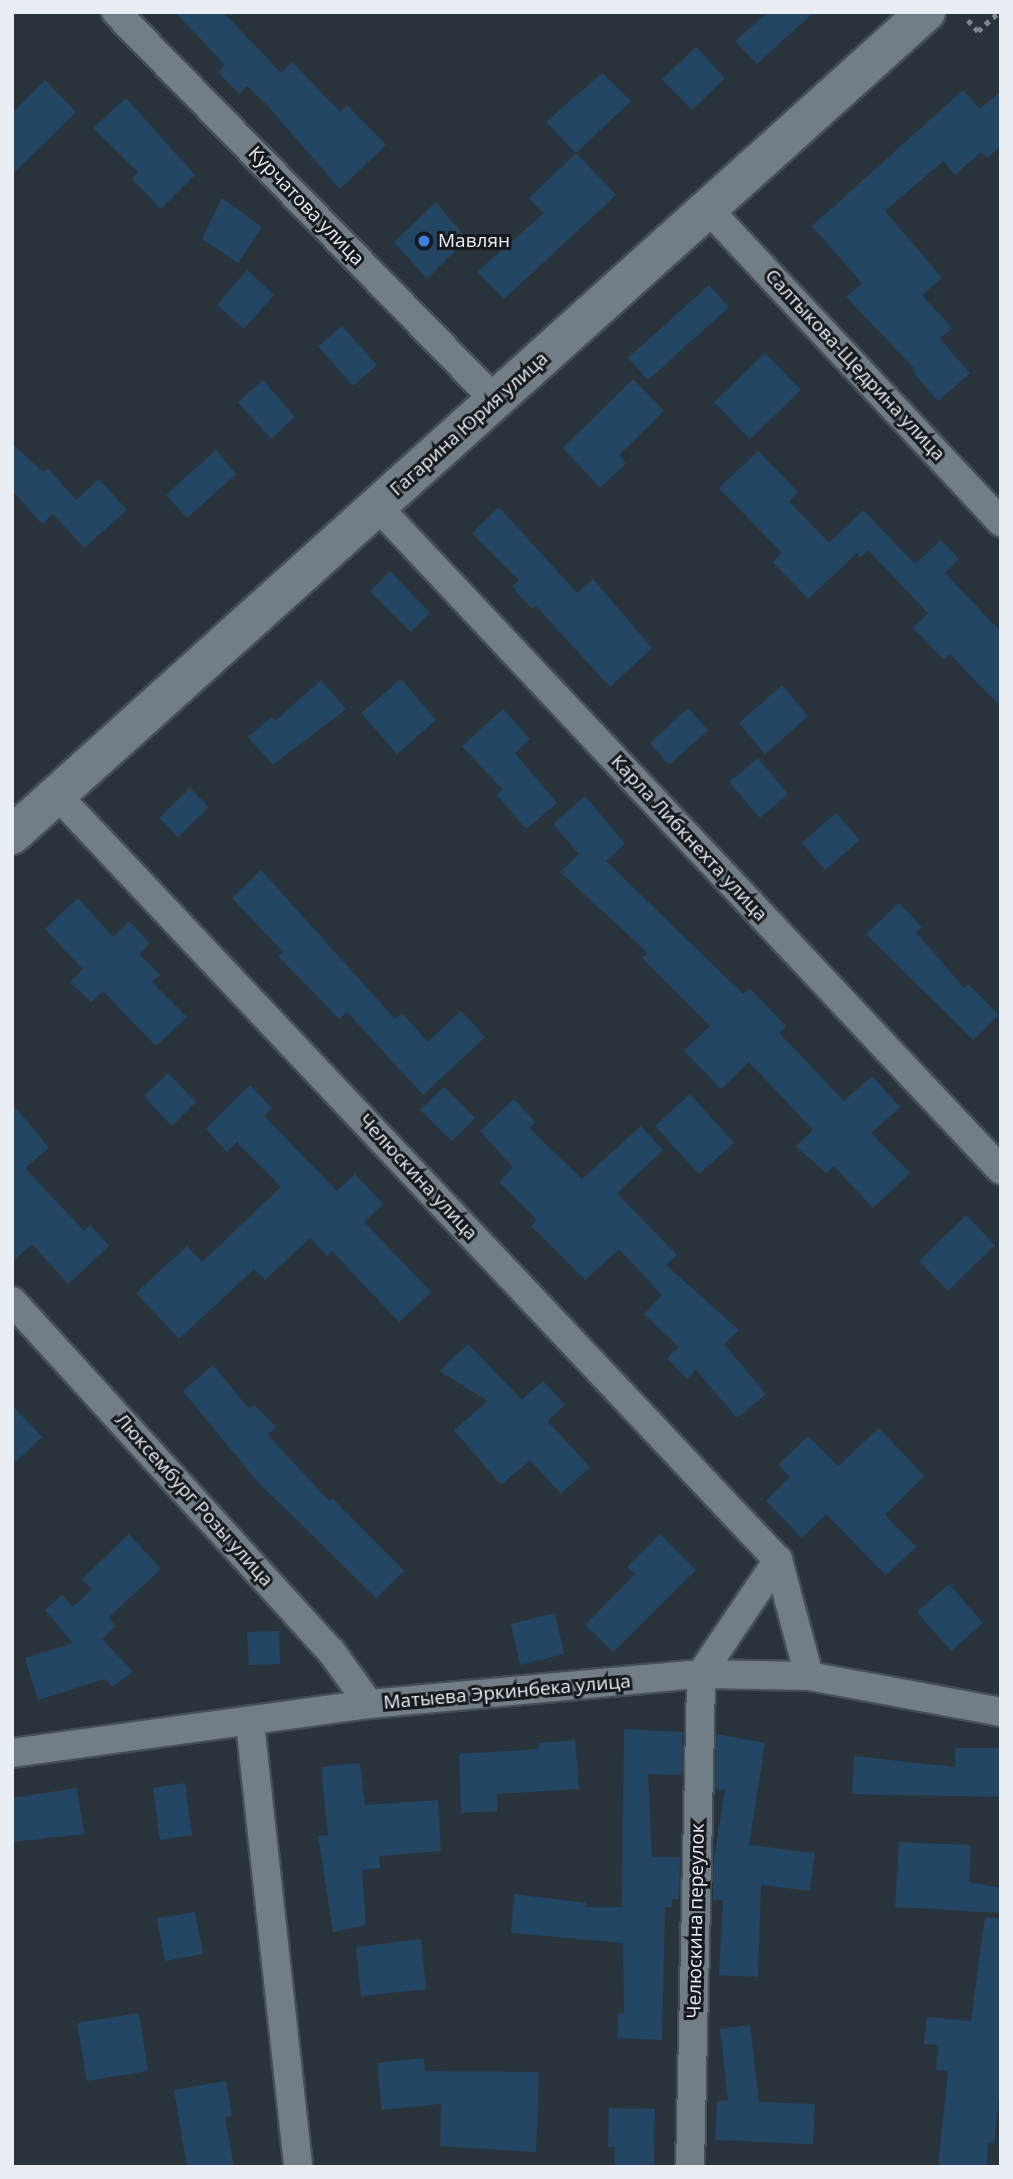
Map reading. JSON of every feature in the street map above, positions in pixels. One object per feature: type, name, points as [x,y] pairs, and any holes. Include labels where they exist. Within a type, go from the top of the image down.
[{"type":"main road","name":"Гагарина Юрия улица","points":[[12,835],[926,12]]},
{"type":"street","name":"Курчатова улица","points":[[116,12],[496,401]]},
{"type":"street","name":"Салтыкова-Щедрина улица","points":[[708,209],[1001,522]]},
{"type":"street","name":"Карла Либкнехта улица","points":[[377,506],[1001,1170]]},
{"type":"street","name":"Челюскина улица","points":[[57,795],[778,1560],[809,1676]]},
{"type":"street","name":"Люксембург Розы улица","points":[[12,1301],[331,1651],[369,1704]]},
{"type":"street","points":[[702,1674],[778,1560]]},
{"type":"street","name":"Матыева Эркинбека улица","points":[[12,1753],[250,1723],[369,1704],[702,1674],[809,1676],[1001,1712]]},
{"type":"street","name":"Челюскина переулок","points":[[691,2167],[702,1674]]},
{"type":"street","points":[[250,1723],[298,2167]]},
{"type":"path","points":[[968,20],[978,31],[999,12]]},
{"type":"building","points":[[175,12],[223,12],[281,73],[292,62],[340,112],[347,105],[386,145],[340,189],[266,104],[247,86],[239,94],[218,72],[225,65]]},
{"type":"building","points":[[769,12],[814,12],[757,64],[735,41]]},
{"type":"building","points":[[696,47],[725,78],[692,110],[662,79]]},
{"type":"building","points":[[602,73],[631,101],[576,153],[546,122]]},
{"type":"building","points":[[45,80],[76,112],[12,175],[12,113]]},
{"type":"building","points":[[963,90],[980,109],[1001,91],[1001,146],[987,158],[981,152],[955,175],[943,161],[885,211],[942,278],[922,295],[952,328],[940,339],[970,373],[938,401],[912,371],[915,369],[846,297],[862,283],[812,226]]},
{"type":"building","points":[[126,98],[195,175],[161,209],[132,179],[138,172],[93,128]]},
{"type":"building","points":[[576,153],[616,195],[504,299],[477,272],[544,213],[529,198]]},
{"type":"building","points":[[222,198],[262,227],[238,263],[202,239]]},
{"type":"building","points":[[436,202],[467,239],[427,279],[394,242]]},
{"type":"building","points":[[247,270],[274,295],[244,329],[217,305]]},
{"type":"building","points":[[709,285],[729,307],[648,380],[628,358]]},
{"type":"building","points":[[342,326],[377,365],[353,386],[318,346]]},
{"type":"building","points":[[765,353],[801,390],[750,439],[714,402]]},
{"type":"building","points":[[633,379],[664,411],[619,455],[626,463],[600,488],[563,448]]},
{"type":"building","points":[[263,380],[295,417],[271,439],[238,402]]},
{"type":"building","points":[[12,444],[43,472],[48,468],[76,500],[99,479],[127,510],[84,548],[53,514],[42,524],[12,490]]},
{"type":"building","points":[[216,450],[236,474],[187,518],[166,495]]},
{"type":"building","points":[[758,451],[798,492],[789,501],[829,543],[863,510],[915,564],[941,540],[959,559],[945,573],[1001,632],[1001,707],[950,654],[944,660],[913,628],[928,613],[868,550],[861,557],[857,553],[808,599],[773,562],[782,553],[719,488]]},
{"type":"building","points":[[499,507],[577,593],[593,579],[652,648],[610,687],[536,606],[532,609],[512,587],[519,580],[472,533]]},
{"type":"building","points":[[390,571],[430,613],[411,632],[370,591]]},
{"type":"building","points":[[401,679],[436,720],[397,754],[361,713]]},
{"type":"building","points":[[321,680],[346,709],[273,765],[248,737],[272,717],[275,721]]},
{"type":"building","points":[[782,685],[808,716],[765,754],[739,723]]},
{"type":"building","points":[[688,708],[708,730],[669,765],[650,743]]},
{"type":"building","points":[[503,709],[530,739],[515,753],[557,803],[526,829],[497,795],[503,790],[462,746]]},
{"type":"building","points":[[758,758],[788,794],[760,818],[729,782]]},
{"type":"building","points":[[190,788],[209,807],[178,837],[159,818]]},
{"type":"building","points":[[585,796],[625,844],[606,861],[743,994],[749,988],[786,1026],[779,1033],[844,1101],[872,1076],[900,1107],[871,1133],[910,1173],[873,1208],[834,1166],[826,1173],[796,1146],[813,1130],[749,1062],[721,1089],[684,1051],[710,1026],[642,958],[648,953],[560,872],[579,854],[553,824]]},
{"type":"building","points":[[836,813],[860,840],[825,870],[802,843]]},
{"type":"building","points":[[261,870],[395,1019],[402,1013],[428,1042],[461,1011],[485,1037],[423,1095],[347,1012],[339,1019],[278,956],[283,952],[232,898]]},
{"type":"building","points":[[78,898],[113,937],[129,921],[150,943],[139,954],[160,975],[152,982],[187,1017],[156,1046],[103,991],[91,1002],[70,982],[83,969],[45,929]]},
{"type":"building","points":[[899,903],[922,927],[916,932],[964,988],[968,984],[999,1015],[973,1040],[866,934]]},
{"type":"building","points":[[168,1073],[196,1102],[172,1126],[144,1096]]},
{"type":"building","points":[[250,1085],[272,1108],[264,1116],[337,1191],[355,1174],[383,1204],[364,1222],[431,1292],[399,1322],[332,1251],[327,1256],[310,1238],[265,1280],[254,1269],[179,1339],[136,1293],[187,1246],[202,1262],[281,1187],[237,1142],[227,1152],[206,1129]]},
{"type":"building","points":[[444,1087],[475,1118],[452,1141],[420,1110]]},
{"type":"building","points":[[690,1094],[734,1143],[699,1174],[655,1126]]},
{"type":"building","points":[[514,1099],[535,1122],[529,1128],[582,1179],[641,1126],[663,1150],[617,1193],[677,1255],[666,1265],[739,1330],[724,1344],[766,1394],[737,1418],[696,1370],[687,1379],[667,1358],[679,1347],[644,1314],[662,1295],[619,1249],[585,1280],[531,1226],[537,1220],[499,1182],[513,1167],[480,1131]]},
{"type":"building","points":[[12,1103],[49,1148],[25,1168],[84,1231],[90,1225],[109,1246],[68,1284],[32,1244],[12,1262]]},
{"type":"building","points":[[966,1215],[995,1245],[948,1291],[919,1261]]},
{"type":"building","points":[[468,1344],[522,1400],[543,1381],[565,1405],[547,1421],[590,1467],[561,1494],[530,1460],[501,1485],[454,1430],[488,1401],[439,1371]]},
{"type":"building","points":[[213,1365],[249,1409],[254,1405],[276,1427],[268,1435],[330,1502],[333,1499],[404,1571],[376,1598],[256,1480],[183,1391]]},
{"type":"building","points":[[12,1405],[42,1437],[12,1465]]},
{"type":"building","points":[[879,1428],[924,1476],[885,1515],[916,1547],[886,1575],[826,1514],[802,1538],[766,1501],[790,1477],[778,1465],[808,1436],[838,1466]]},
{"type":"building","points":[[129,1534],[161,1569],[109,1617],[115,1626],[102,1639],[133,1672],[112,1687],[105,1679],[38,1700],[25,1658],[73,1643],[45,1610],[62,1595],[73,1607],[92,1589],[82,1579]]},
{"type":"building","points":[[660,1534],[696,1570],[613,1652],[585,1625],[635,1574],[627,1567]]},
{"type":"building","points":[[949,1584],[983,1623],[951,1651],[917,1612]]},
{"type":"building","points":[[555,1613],[564,1654],[520,1665],[511,1624]]},
{"type":"building","points":[[279,1631],[280,1664],[249,1665],[247,1632]]},
{"type":"building","points":[[624,1729],[683,1732],[682,1775],[648,1774],[652,1857],[680,1857],[679,1899],[672,1899],[672,1907],[665,1907],[662,2040],[617,2038],[618,2013],[624,2013],[623,1943],[511,1933],[514,1894],[586,1903],[586,1907],[622,1907]]},
{"type":"building","points":[[716,1734],[765,1743],[749,1845],[815,1853],[810,1891],[761,1885],[758,1977],[719,1975],[723,1900],[713,1900],[714,1858],[725,1790],[715,1789]]},
{"type":"building","points":[[575,1740],[579,1789],[497,1794],[497,1811],[461,1813],[459,1754],[539,1749],[539,1743]]},
{"type":"building","points":[[955,1748],[1001,1748],[1001,1797],[852,1794],[854,1756],[955,1767]]},
{"type":"building","points":[[360,1763],[365,1805],[438,1800],[441,1851],[379,1856],[380,1868],[362,1870],[366,1925],[333,1932],[318,1836],[328,1835],[321,1767]]},
{"type":"building","points":[[185,1783],[192,1835],[160,1840],[153,1788]]},
{"type":"building","points":[[77,1788],[84,1834],[12,1842],[12,1798]]},
{"type":"building","points":[[899,1842],[971,1845],[969,1882],[1001,1888],[1001,1913],[895,1907]]},
{"type":"building","points":[[195,1912],[203,1954],[165,1961],[157,1918]]},
{"type":"building","points":[[985,1917],[1001,1918],[1001,2079],[994,2144],[988,2143],[987,2167],[938,2167],[948,2071],[936,2070],[938,2045],[924,2044],[927,2017],[971,2021]]},
{"type":"building","points":[[421,1939],[426,1989],[361,1996],[356,1947]]},
{"type":"building","points":[[139,2013],[148,2071],[87,2081],[77,2023]]},
{"type":"building","points":[[750,2025],[759,2102],[815,2104],[813,2144],[715,2140],[717,2101],[728,2101],[720,2029]]},
{"type":"building","points":[[424,2058],[425,2071],[539,2072],[536,2152],[440,2146],[441,2104],[382,2110],[377,2063]]},
{"type":"building","points":[[226,2081],[232,2116],[225,2117],[234,2167],[187,2167],[174,2090]]},
{"type":"building","points":[[609,2108],[655,2109],[654,2167],[615,2167],[615,2147],[608,2147]]},
{"type":"place","name":"Мавлян","points":[[424,241]]}]
